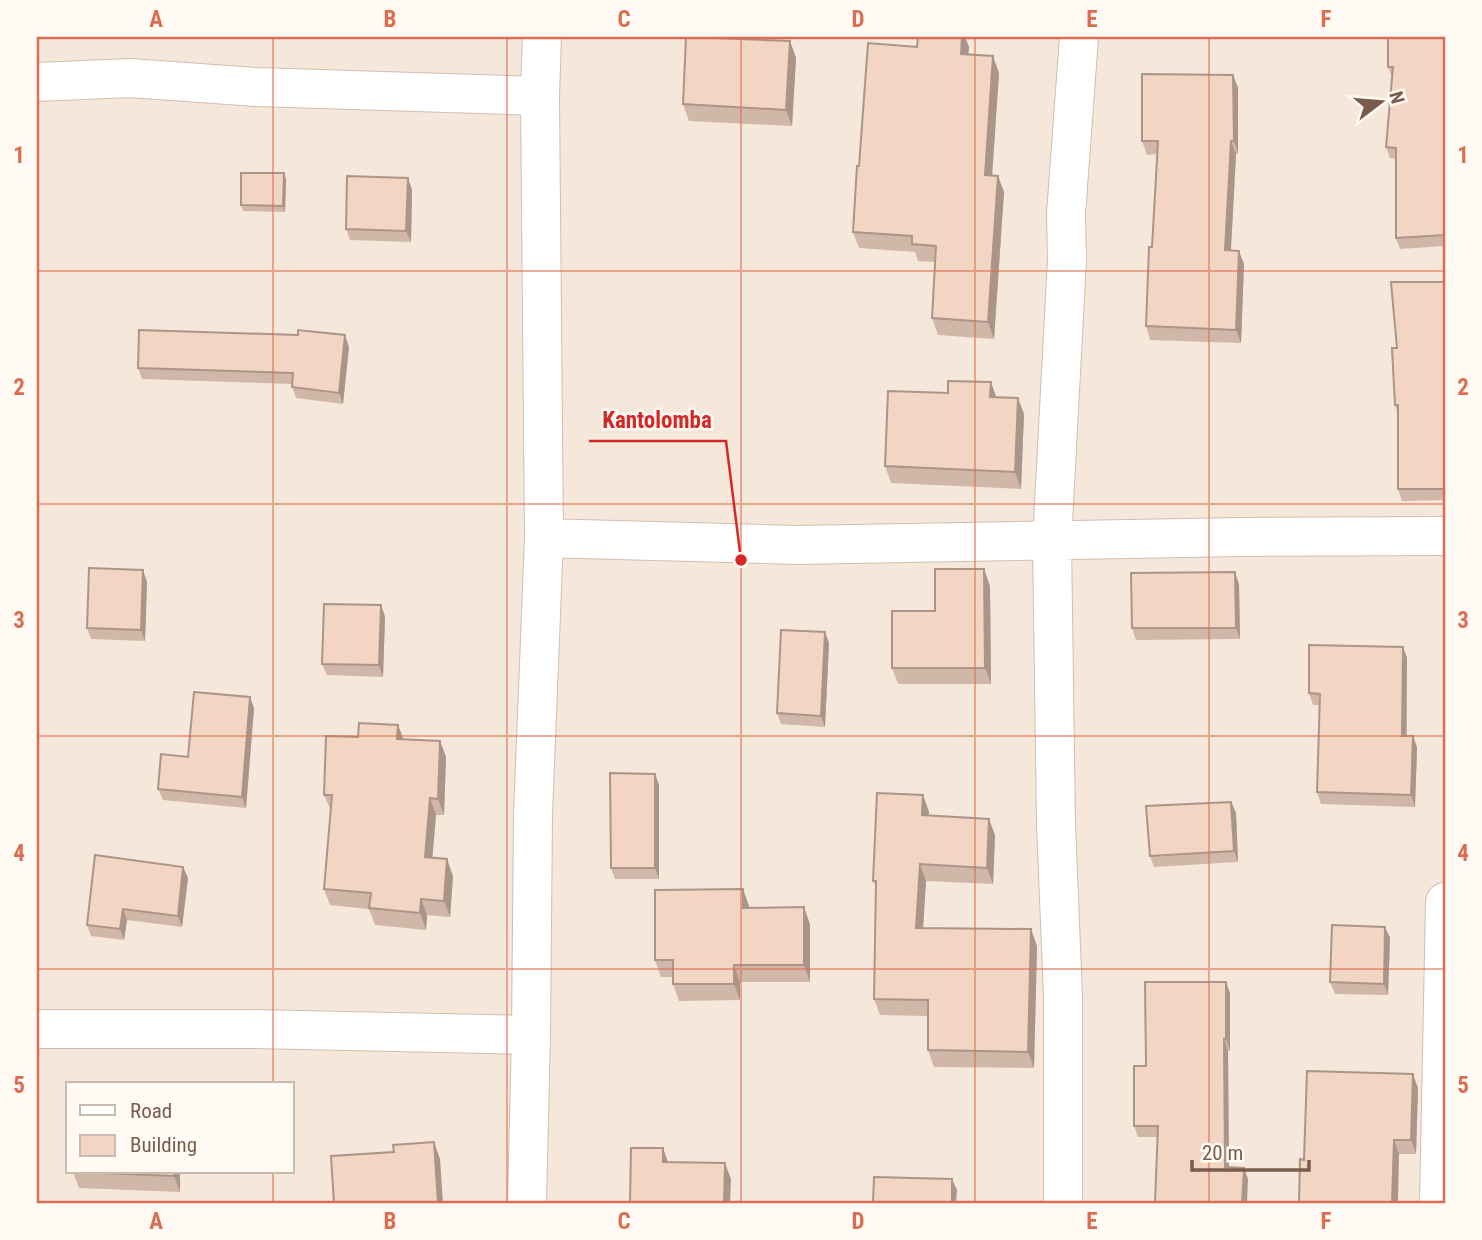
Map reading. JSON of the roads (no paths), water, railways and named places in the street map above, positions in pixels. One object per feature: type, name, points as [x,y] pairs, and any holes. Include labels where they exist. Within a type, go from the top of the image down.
[{"type":"street","points":[[527,1203],[533,815],[544,538],[540,96],[542,37]]},
{"type":"street","points":[[1063,1203],[1063,996],[1056,824],[1052,541],[1067,260],[1066,214],[1079,37]]},
{"type":"street","points":[[37,82],[131,78],[257,87],[540,96]]},
{"type":"street","points":[[544,538],[797,545],[1445,536]]},
{"type":"street","points":[[1439,1203],[1445,902]]},
{"type":"street","points":[[37,1029],[253,1029],[531,1035]]},
{"type":"place","name":"Kantolomba","points":[[741,560]]}]
